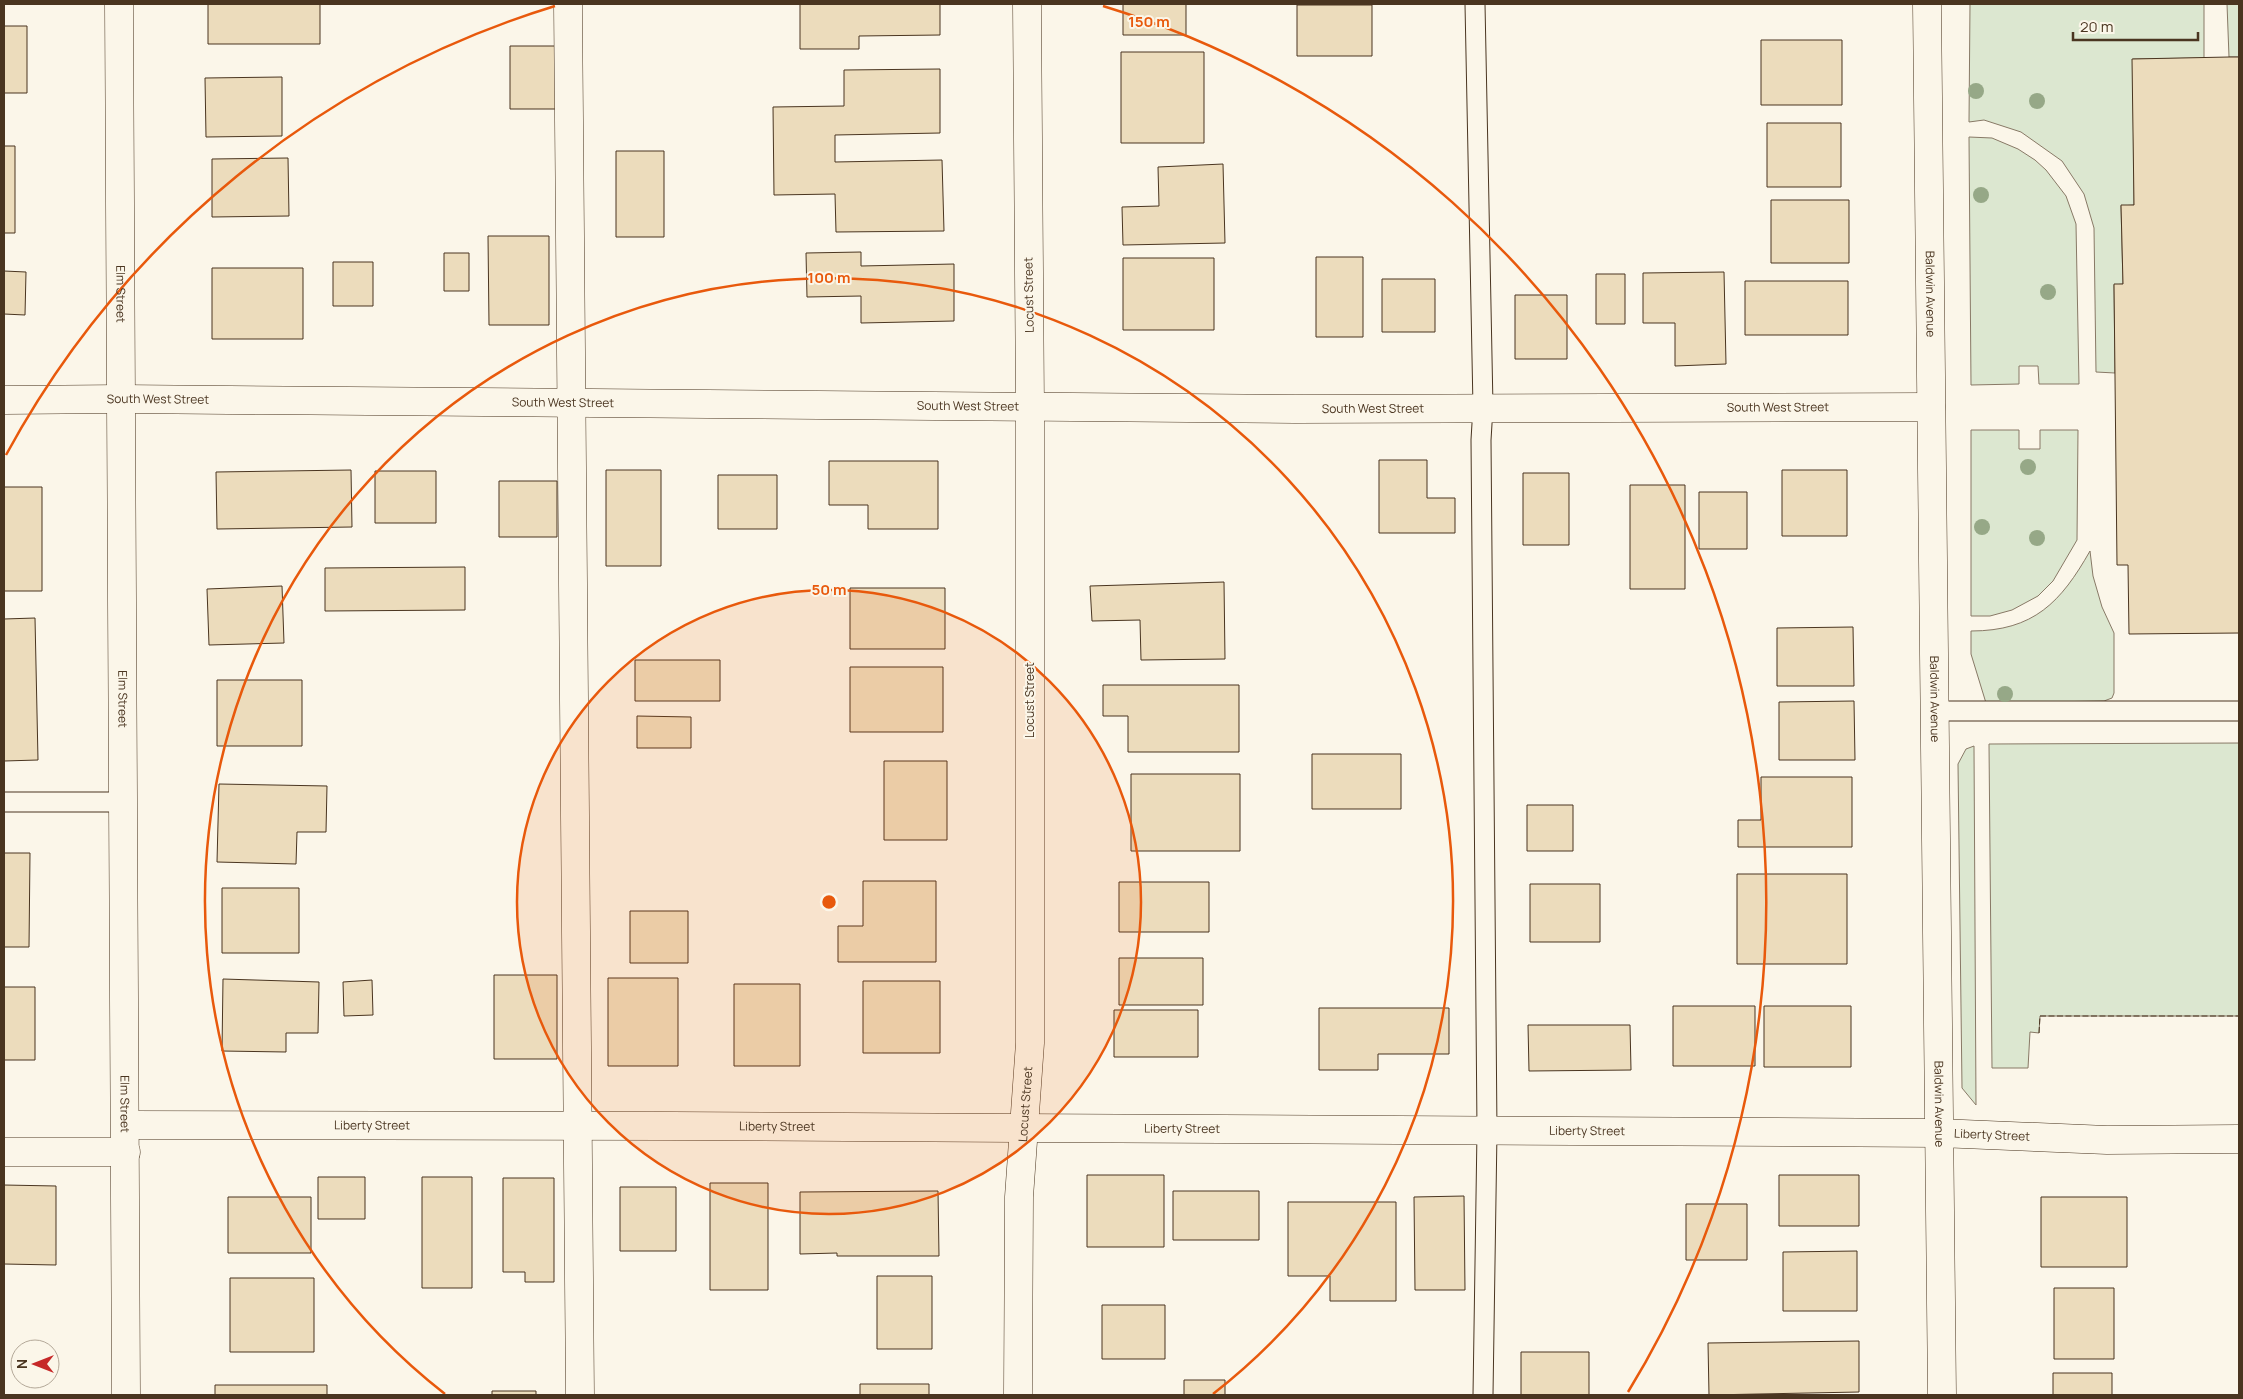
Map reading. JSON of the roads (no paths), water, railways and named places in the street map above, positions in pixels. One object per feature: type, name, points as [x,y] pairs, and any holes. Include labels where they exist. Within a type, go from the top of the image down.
[{"type":"street","name":"Elm Street","points":[[119,4],[126,1395]]},
{"type":"street","points":[[568,4],[580,1395]]},
{"type":"street","name":"Locust Street","points":[[1018,1395],[1019,1197],[1030,1044],[1030,406],[1027,4]]},
{"type":"street","name":"Baldwin Avenue","points":[[1928,4],[1942,1395]]},
{"type":"street","name":"South West Street","points":[[4,400],[570,402],[1295,409],[1931,407]]},
{"type":"street","name":"Liberty Street","points":[[4,1152],[126,1138],[578,1126],[1939,1133],[2107,1140],[2239,1139]]},
{"type":"lane","points":[[1475,4],[1483,407],[1481,450],[1487,1131],[1483,1395]]},
{"type":"lane","points":[[1935,711],[2239,710]]},
{"type":"lane","points":[[4,802],[124,802]]}]
